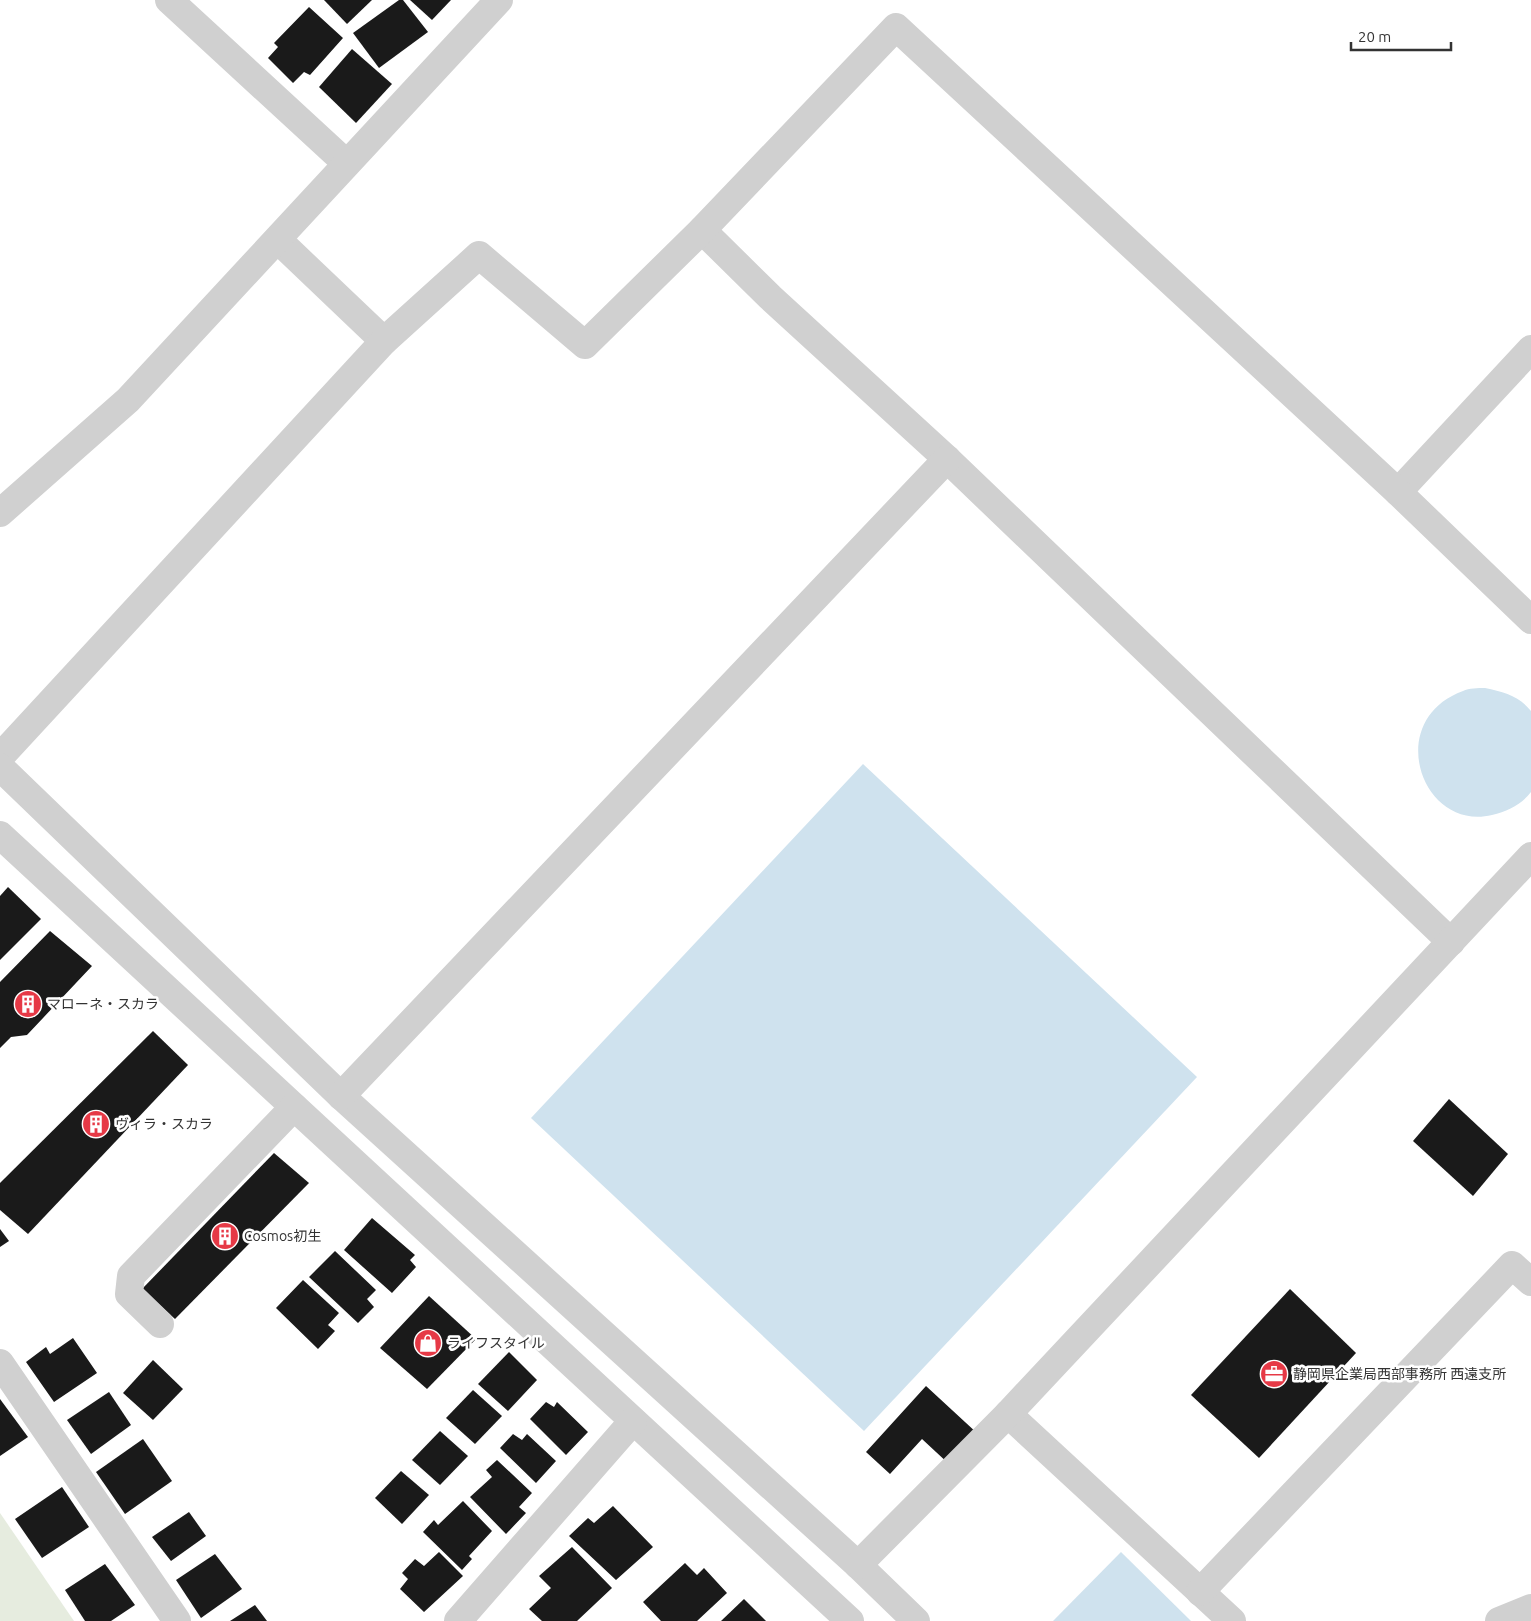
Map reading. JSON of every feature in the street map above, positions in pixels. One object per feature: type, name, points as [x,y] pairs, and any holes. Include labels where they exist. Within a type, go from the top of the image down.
[{"type":"street","points":[[169,0],[346,163]]},
{"type":"street","points":[[0,512],[128,400],[499,0]]},
{"type":"street","points":[[0,757],[384,341],[479,255],[586,345],[702,230],[896,27],[1398,492],[1531,620]]},
{"type":"street","points":[[702,230],[770,297],[947,459],[1451,942]]},
{"type":"street","points":[[278,240],[384,341]]},
{"type":"street","points":[[1398,492],[1531,348]]},
{"type":"street","points":[[341,1096],[947,459]]},
{"type":"street","points":[[0,766],[341,1096],[858,1565],[916,1621]]},
{"type":"street","points":[[0,835],[850,1621]]},
{"type":"street","points":[[858,1565],[1008,1414],[1531,856]]},
{"type":"street","points":[[160,1324],[129,1294],[131,1276],[294,1107]]},
{"type":"street","points":[[1200,1592],[1512,1265],[1531,1282]]},
{"type":"street","points":[[0,1363],[176,1621]]},
{"type":"street","points":[[1008,1414],[1232,1621]]},
{"type":"street","points":[[474,1615],[633,1421]]},
{"type":"street","points":[[1499,1621],[1531,1608]]},
{"type":"shaded area","points":[[0,1513],[74,1621],[0,1621]]},
{"type":"water","points":[[1485,688],[1511,695],[1531,711],[1531,792],[1514,807],[1503,812],[1492,815],[1467,816],[1446,807],[1431,791],[1421,770],[1418,747],[1424,725],[1438,705],[1465,690]]},
{"type":"water","points":[[863,764],[1197,1077],[864,1431],[531,1118]]},
{"type":"water","points":[[1121,1552],[1191,1621],[1053,1621]]},
{"type":"building","points":[[324,0],[372,0],[347,24]]},
{"type":"building","points":[[399,0],[403,0],[428,32],[379,68],[353,33]]},
{"type":"building","points":[[410,0],[451,0],[432,20]]},
{"type":"building","points":[[309,7],[343,38],[310,75],[304,72],[293,83],[268,58],[278,47],[274,43]]},
{"type":"building","points":[[352,49],[392,84],[356,123],[319,87]]},
{"type":"building","points":[[8,887],[41,919],[0,960],[0,896]]},
{"type":"building","name":"マローネ・スカラ","points":[[50,931],[92,966],[27,1035],[11,1037],[0,1048],[0,982]]},
{"type":"building","name":"ヴィラ・スカラ","points":[[153,1031],[188,1065],[28,1234],[0,1210],[0,1183]]},
{"type":"building","points":[[1449,1099],[1508,1154],[1473,1196],[1413,1141]]},
{"type":"building","name":"Cosmos初生","points":[[274,1153],[309,1183],[175,1319],[142,1289]]},
{"type":"building","points":[[372,1218],[415,1255],[410,1260],[416,1267],[392,1293],[344,1250]]},
{"type":"building","points":[[0,1229],[9,1241],[0,1247]]},
{"type":"building","points":[[335,1251],[376,1290],[367,1299],[374,1307],[358,1323],[309,1277]]},
{"type":"building","points":[[303,1280],[339,1313],[328,1325],[335,1331],[318,1349],[276,1308]]},
{"type":"building","name":"静岡県企業局西部事務所 西遠支所","points":[[1290,1289],[1356,1353],[1259,1458],[1191,1395]]},
{"type":"building","name":"ライフスタイル","points":[[429,1296],[476,1339],[427,1389],[380,1348]]},
{"type":"building","points":[[73,1338],[97,1373],[54,1402],[26,1362],[46,1347],[50,1354]]},
{"type":"building","points":[[509,1352],[537,1380],[508,1411],[478,1384]]},
{"type":"building","points":[[153,1360],[183,1389],[153,1420],[123,1393]]},
{"type":"building","points":[[926,1386],[978,1434],[950,1465],[922,1439],[890,1474],[866,1452]]},
{"type":"building","points":[[473,1390],[502,1416],[475,1444],[446,1418]]},
{"type":"building","points":[[109,1392],[131,1425],[91,1454],[67,1420]]},
{"type":"building","points":[[0,1399],[28,1437],[0,1456]]},
{"type":"building","points":[[546,1402],[554,1407],[557,1402],[588,1432],[566,1455],[530,1419]]},
{"type":"building","points":[[440,1431],[468,1456],[440,1485],[412,1460]]},
{"type":"building","points":[[513,1434],[522,1440],[527,1434],[556,1461],[536,1483],[500,1448]]},
{"type":"building","points":[[143,1439],[172,1481],[125,1514],[96,1472]]},
{"type":"building","points":[[497,1460],[532,1493],[519,1507],[526,1513],[506,1534],[470,1497],[492,1477],[486,1470]]},
{"type":"building","points":[[401,1471],[429,1495],[402,1524],[375,1498]]},
{"type":"building","points":[[62,1487],[89,1527],[42,1558],[15,1519]]},
{"type":"building","points":[[463,1501],[492,1531],[469,1556],[472,1559],[462,1570],[423,1532],[434,1520],[438,1525]]},
{"type":"building","points":[[613,1506],[653,1547],[616,1580],[569,1536],[588,1518],[594,1523]]},
{"type":"building","points":[[189,1512],[206,1536],[171,1561],[152,1537]]},
{"type":"building","points":[[572,1547],[612,1588],[577,1621],[542,1621],[529,1609],[551,1588],[539,1576]]},
{"type":"building","points":[[439,1552],[463,1576],[424,1612],[400,1589],[408,1579],[402,1573],[415,1559],[424,1566]]},
{"type":"building","points":[[215,1554],[242,1589],[201,1618],[176,1580]]},
{"type":"building","points":[[685,1563],[697,1575],[704,1568],[727,1593],[697,1621],[661,1621],[643,1602]]},
{"type":"building","points":[[105,1564],[135,1605],[111,1621],[85,1621],[65,1590]]},
{"type":"building","points":[[744,1599],[766,1621],[721,1621]]},
{"type":"building","points":[[255,1605],[267,1621],[230,1621]]},
{"type":"place","name":"マローネ・スカラ","points":[[28,1004]]},
{"type":"place","name":"ヴィラ・スカラ","points":[[96,1124]]},
{"type":"place","name":"Cosmos初生","points":[[225,1236]]},
{"type":"place","name":"ライフスタイル","points":[[428,1343]]},
{"type":"place","name":"静岡県企業局西部事務所 西遠支所","points":[[1274,1374]]}]
